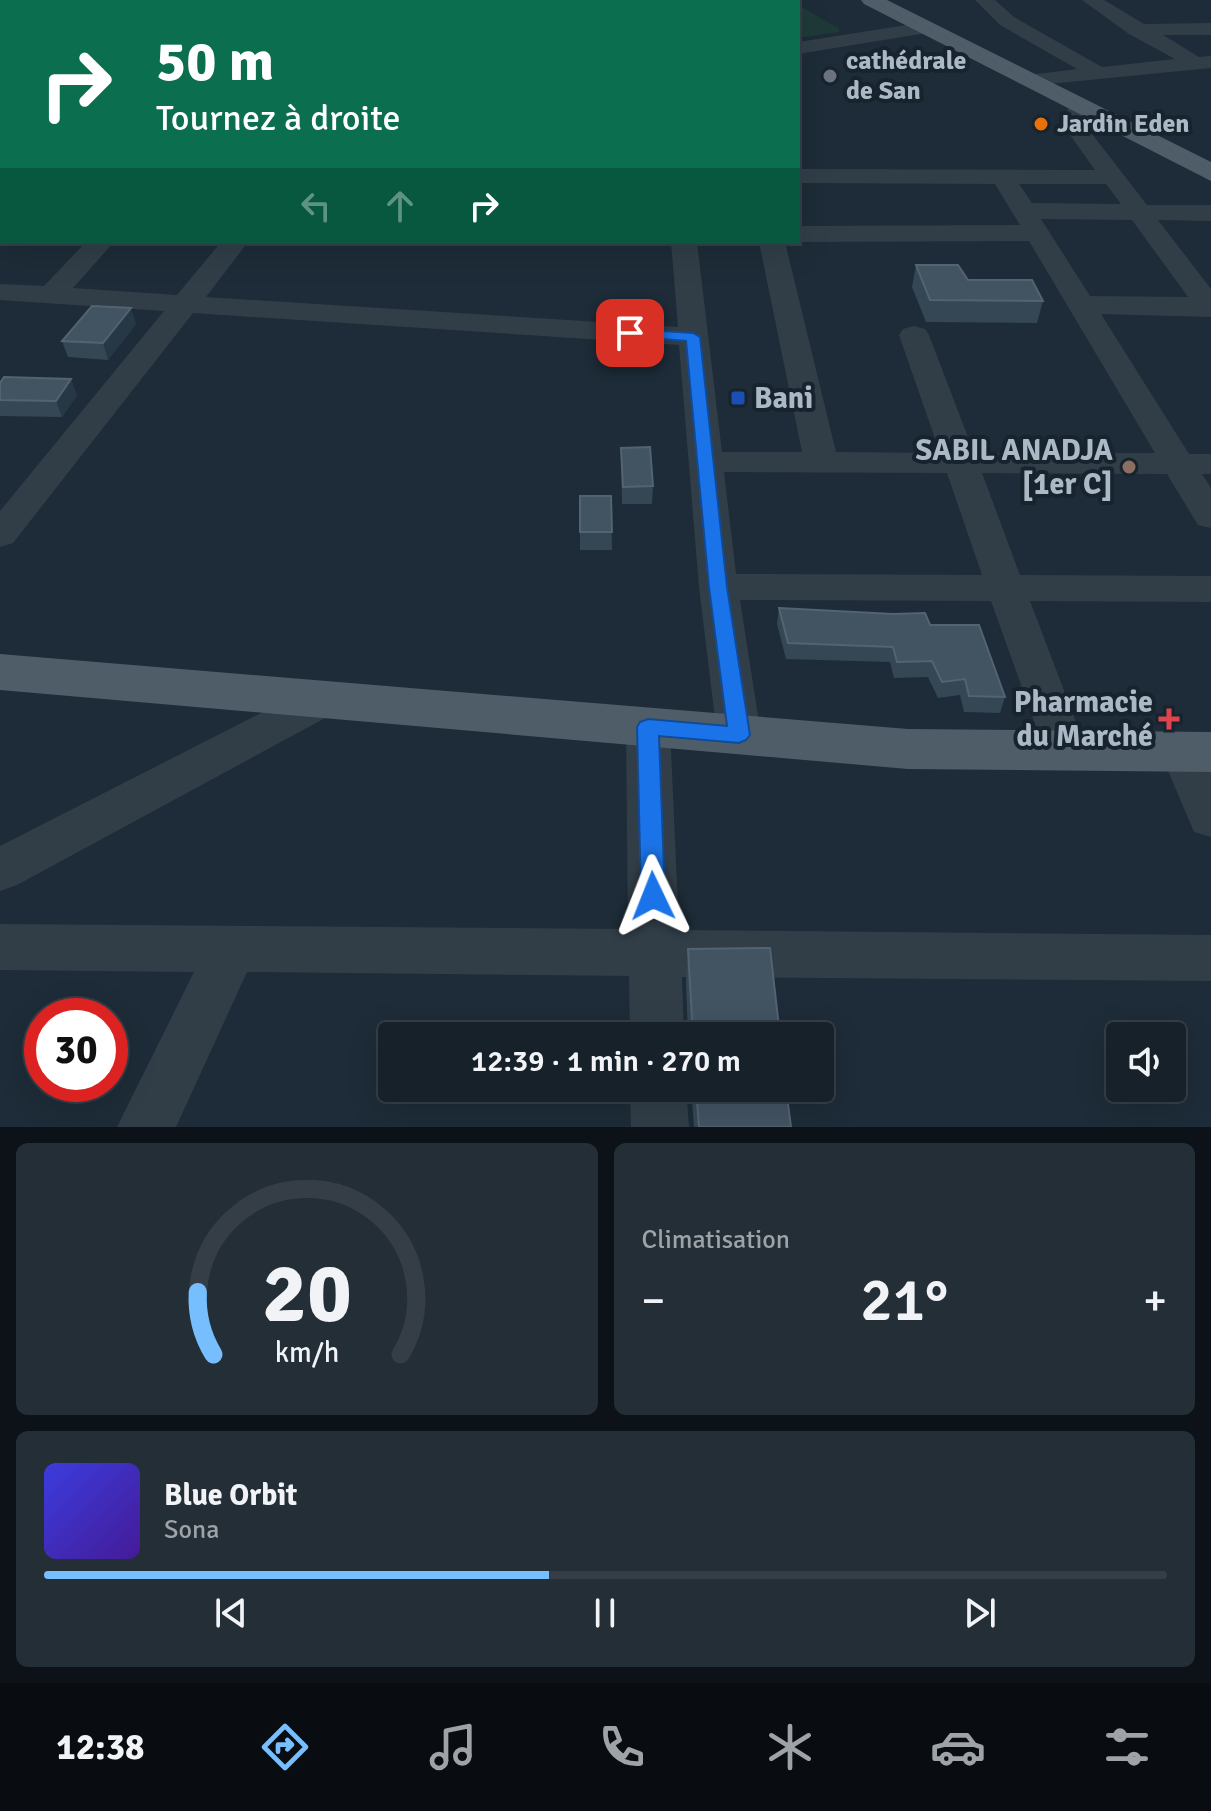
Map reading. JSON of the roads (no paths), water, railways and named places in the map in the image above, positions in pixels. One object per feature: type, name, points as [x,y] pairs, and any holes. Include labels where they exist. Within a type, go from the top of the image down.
[{"type":"main road","points":[[871,0],[1211,173]]},
{"type":"main road","points":[[0,672],[908,749],[1197,752]]},
{"type":"street","points":[[984,0],[1007,21],[1099,73]]},
{"type":"street","points":[[1091,0],[1141,33],[1205,66]]},
{"type":"street","points":[[1170,30],[1190,10]]},
{"type":"street","points":[[800,48],[926,28]]},
{"type":"street","points":[[1115,37],[1170,30],[1211,29]]},
{"type":"street","points":[[1039,40],[1084,38]]},
{"type":"street","points":[[1028,80],[1205,66]]},
{"type":"street","points":[[1081,107],[1071,121],[1210,306]]},
{"type":"street","points":[[800,176],[1113,177]]},
{"type":"street","points":[[851,176],[877,246]]},
{"type":"street","points":[[1003,177],[1082,305],[1195,464],[1211,517]]},
{"type":"street","points":[[800,234],[877,246],[1031,222],[1139,212],[1211,213]]},
{"type":"street","points":[[51,295],[99,244]]},
{"type":"street","points":[[0,535],[233,244]]},
{"type":"street","points":[[684,244],[718,587],[739,735]]},
{"type":"street","points":[[772,244],[821,463]]},
{"type":"street","points":[[0,292],[693,337]]},
{"type":"street","points":[[1082,305],[1210,306]]},
{"type":"street","points":[[914,335],[1065,751]]},
{"type":"street","points":[[706,462],[1195,464]]},
{"type":"street","points":[[718,587],[1211,589]]},
{"type":"street","points":[[0,870],[325,699]]},
{"type":"street","points":[[648,727],[656,1022]]},
{"type":"street","points":[[1197,752],[1211,818]]},
{"type":"street","points":[[0,947],[1211,958]]},
{"type":"street","points":[[146,1127],[232,949]]},
{"type":"street","points":[[659,1102],[660,1127]]},
{"type":"place","name":"cathédrale de San","points":[[830,76]]},
{"type":"place","name":"Jardin Eden","points":[[1041,124]]},
{"type":"place","name":"Bani","points":[[738,398]]},
{"type":"place","name":"SABIL ANADJA [1er C]","points":[[1129,467]]},
{"type":"place","name":"Pharmacie du Marché","points":[[1169,719]]}]
